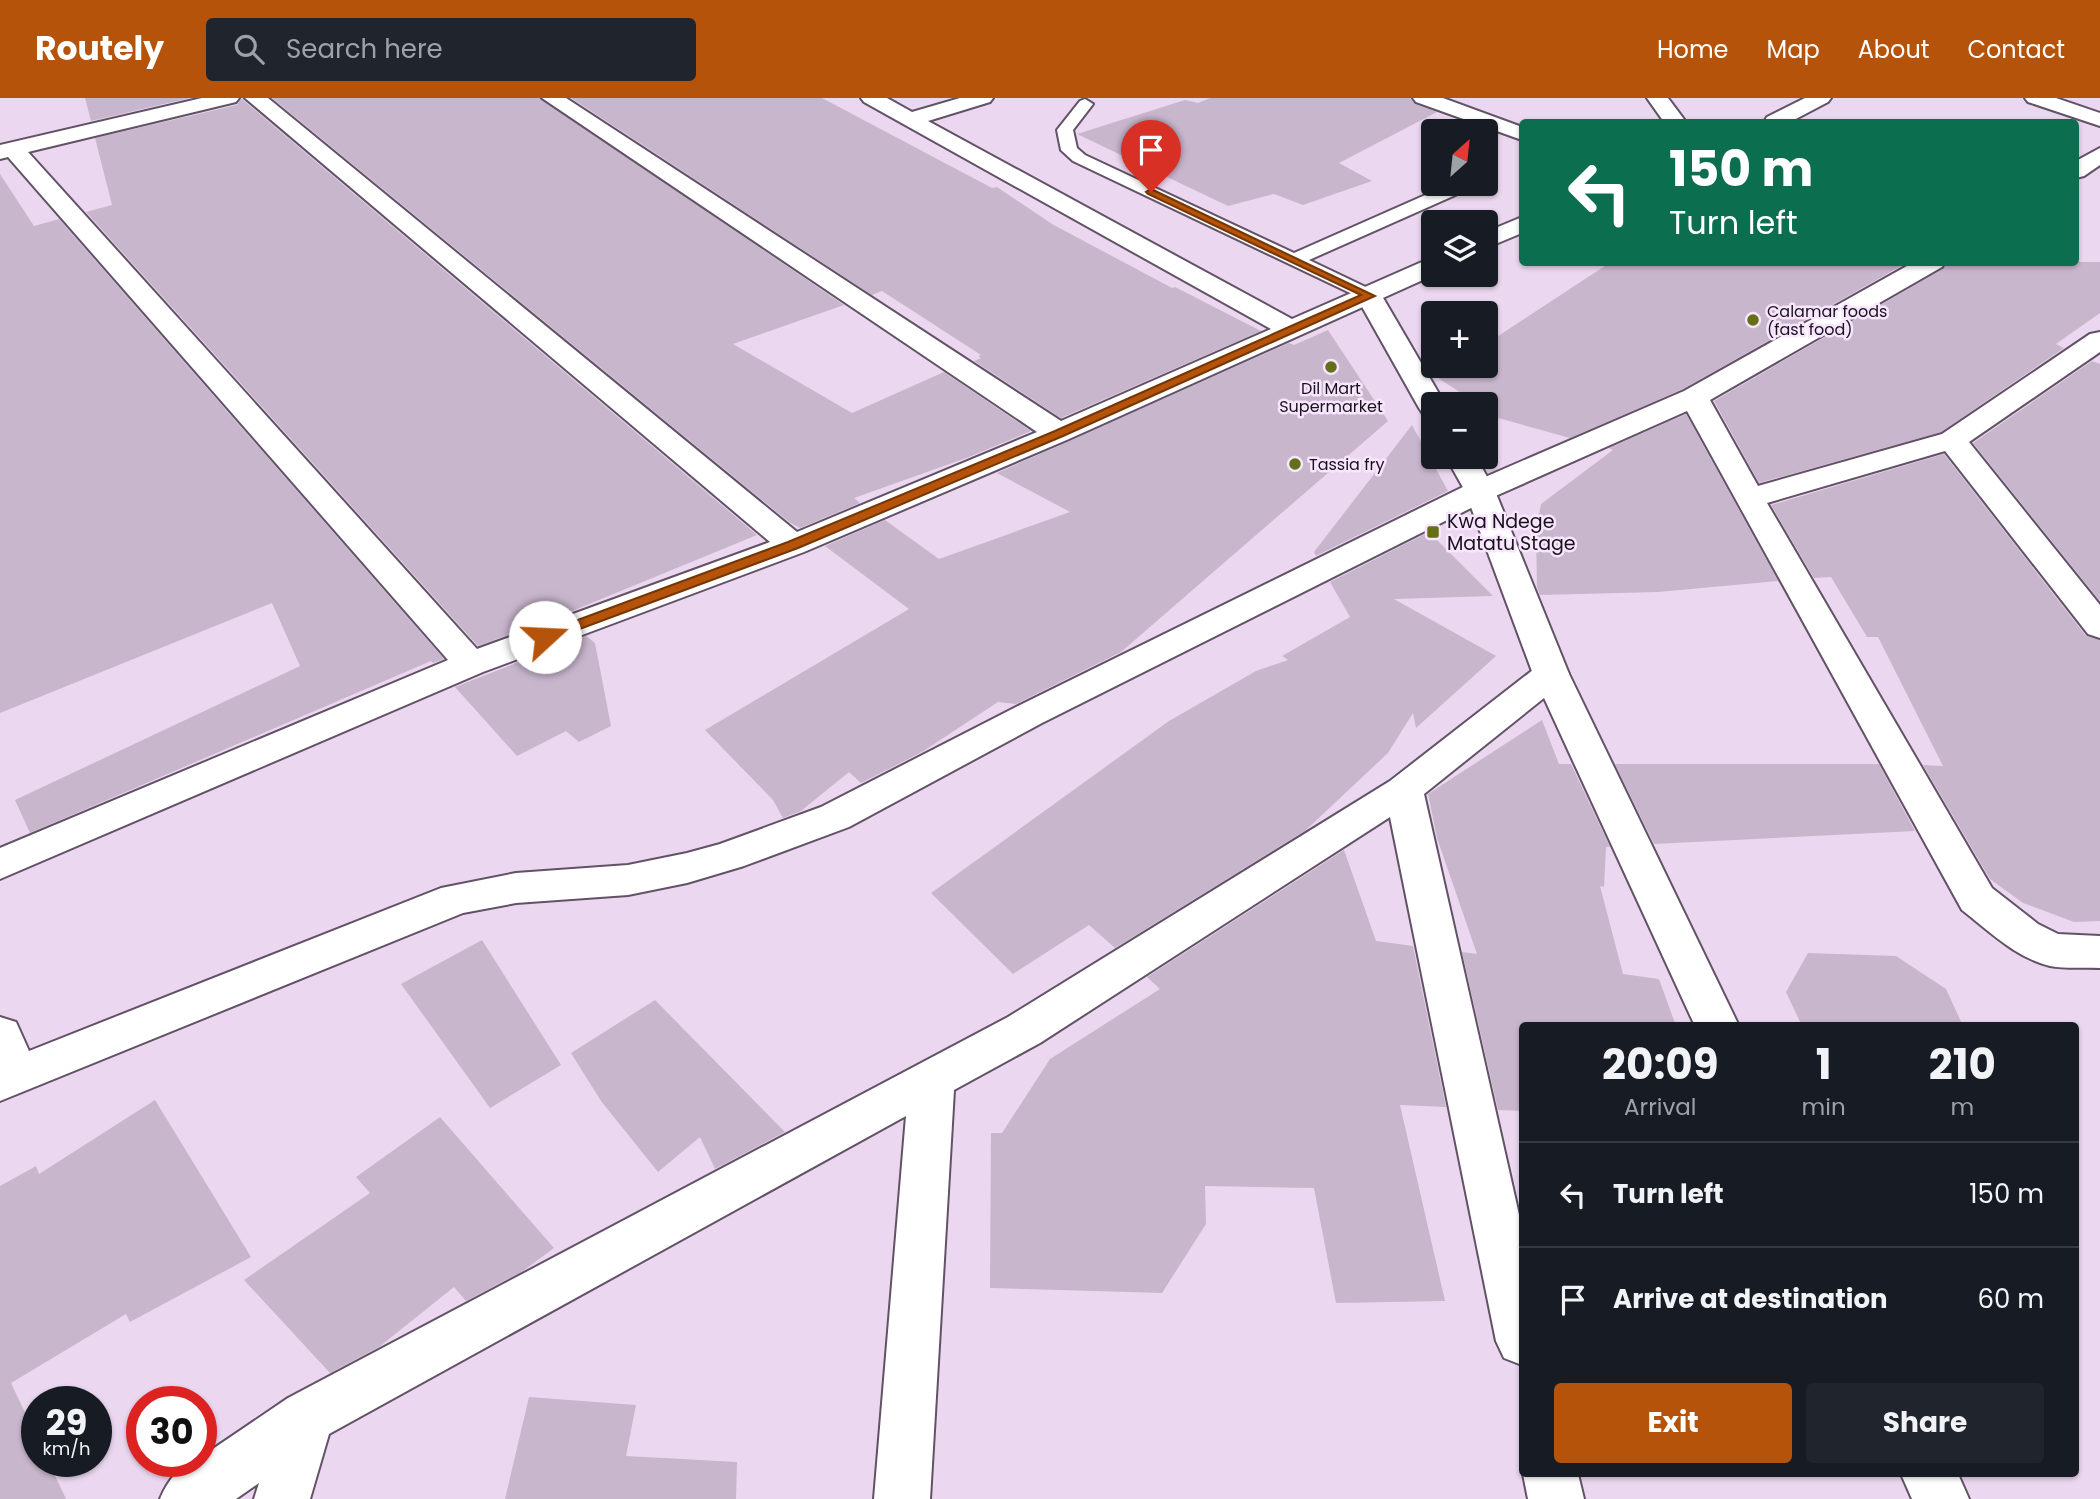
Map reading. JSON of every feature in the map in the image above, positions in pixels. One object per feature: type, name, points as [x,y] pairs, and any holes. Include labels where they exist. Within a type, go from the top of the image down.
[{"type":"street","points":[[229,98],[6,151],[471,664]]},
{"type":"street","points":[[255,98],[793,545]]},
{"type":"street","points":[[552,98],[1059,433]]},
{"type":"street","points":[[871,98],[1293,330]]},
{"type":"street","points":[[911,119],[983,98]]},
{"type":"street","points":[[1423,98],[1519,133]]},
{"type":"street","points":[[1657,98],[1673,119]]},
{"type":"street","points":[[1781,119],[1821,98]]},
{"type":"street","points":[[2035,98],[2100,120]]},
{"type":"street","points":[[2079,169],[2100,155]]},
{"type":"street","points":[[1498,235],[1519,225]]},
{"type":"street","points":[[5,1064],[456,899],[516,888],[628,880],[687,868],[730,856],[835,817],[1029,715],[1480,491],[1694,397],[1926,266]]},
{"type":"street","points":[[0,864],[471,664],[793,545],[1059,433],[1421,272]]},
{"type":"street","points":[[1369,296],[1424,392]]},
{"type":"street","points":[[1749,498],[1952,440],[2096,347]]},
{"type":"street","points":[[1694,397],[1978,899],[2023,936],[2052,950],[2100,952]]},
{"type":"street","points":[[1952,440],[2100,626]]},
{"type":"street","points":[[1468,469],[1480,491],[1551,674],[1715,1022]]},
{"type":"street","points":[[187,1499],[307,1417],[1024,1030],[1405,790],[1551,674]]},
{"type":"street","points":[[1405,790],[1519,1327]]},
{"type":"street","points":[[902,1499],[932,1080]]},
{"type":"street","points":[[282,1499],[307,1417]]},
{"type":"street","points":[[1552,1477],[1556,1499]]},
{"type":"street","points":[[1930,1477],[1941,1499]]},
{"type":"lane","points":[[1084,104],[1065,130],[1069,150],[1079,158],[1369,296]]},
{"type":"lane","points":[[1294,260],[1438,196]]},
{"type":"building","points":[[85,98],[190,98],[91,121]]},
{"type":"building","points":[[242,98],[757,535],[560,616],[478,646],[86,212],[112,205],[95,138],[237,105]]},
{"type":"building","points":[[272,98],[540,98],[844,305],[733,344],[852,413],[944,372],[1031,431],[969,457],[854,498],[860,503],[800,528],[789,522]]},
{"type":"building","points":[[571,98],[822,98],[992,188],[997,187],[1052,224],[1172,288],[1175,287],[1261,331],[1061,418],[974,361],[981,358],[978,356],[981,355],[882,291],[872,295]]},
{"type":"building","points":[[1210,98],[1410,98],[1415,104],[1437,112],[1339,163],[1372,181],[1303,205],[1274,194],[1228,206],[1077,134],[1185,100],[1198,103]]},
{"type":"building","points":[[0,174],[34,226],[59,219],[444,659],[433,663],[431,661],[30,833],[15,800],[300,666],[272,603],[0,713]]},
{"type":"building","points":[[2079,262],[2100,262],[2100,313],[2056,344],[2064,348],[1941,432],[1759,483],[1714,401],[1945,266],[2079,266]]},
{"type":"building","points":[[1605,266],[1901,266],[1683,389],[1570,438],[1498,418],[1498,392],[1460,392],[1438,378],[1498,378],[1498,336]]},
{"type":"building","points":[[1328,330],[1388,421],[1121,652],[1016,704],[998,702],[922,752],[861,783],[849,772],[801,811],[783,818],[773,800],[705,730],[909,609],[825,546],[885,520],[939,559],[1070,512],[997,473],[1289,343],[1294,345]]},
{"type":"building","points":[[2092,361],[2100,364],[2100,601],[1973,443]]},
{"type":"building","points":[[1686,414],[1778,581],[1658,592],[1540,595],[1537,587],[1536,531],[1541,504],[1613,450],[1609,448]]},
{"type":"building","points":[[1412,425],[1421,442],[1421,469],[1436,469],[1448,491],[1316,556],[1314,552]]},
{"type":"building","points":[[1944,454],[2086,636],[2100,640],[2100,921],[2074,922],[2023,903],[1990,879],[1923,765],[1943,766],[1878,637],[1867,637],[1831,577],[1814,578],[1771,505]]},
{"type":"building","points":[[1429,532],[1493,596],[1394,599],[1496,656],[1416,728],[1413,713],[1388,753],[1306,830],[1115,948],[1089,925],[1013,974],[931,893],[1169,721],[1256,671],[1288,660],[1282,656],[1350,617],[1330,582]]},
{"type":"building","points":[[586,636],[595,643],[611,726],[579,742],[566,731],[517,756],[455,687]]},
{"type":"building","points":[[1542,720],[1559,764],[1571,764],[1610,847],[1606,847],[1604,887],[1600,886],[1623,974],[1659,979],[1675,1022],[1519,1022],[1519,1111],[1498,1110],[1462,952],[1477,954],[1437,838],[1428,794]]},
{"type":"building","points":[[1615,764],[1879,764],[1915,831],[1654,844]]},
{"type":"building","points":[[1344,850],[1376,941],[1413,946],[1446,1107],[1400,1105],[1445,1301],[1336,1303],[1314,1188],[1205,1186],[1206,1224],[1162,1293],[990,1288],[991,1133],[1002,1133],[1050,1059],[1160,989],[1147,977]]},
{"type":"building","points":[[482,940],[561,1065],[490,1108],[401,984]]},
{"type":"building","points":[[1808,953],[1896,956],[1946,989],[1961,1022],[1800,1022],[1786,992]]},
{"type":"building","points":[[655,1000],[785,1132],[715,1169],[700,1137],[658,1172],[601,1101],[571,1053]]},
{"type":"building","points":[[155,1100],[251,1257],[130,1322],[126,1314],[11,1383],[21,1404],[21,1477],[56,1477],[66,1499],[0,1499],[0,1186],[36,1166],[39,1174]]},
{"type":"building","points":[[440,1117],[554,1248],[523,1271],[466,1301],[454,1287],[379,1347],[330,1373],[244,1280],[370,1193],[356,1177]]},
{"type":"building","points":[[529,1397],[636,1405],[626,1456],[737,1462],[736,1499],[505,1499]]},
{"type":"place","name":"Calamar foods (fast food)","points":[[1753,320]]},
{"type":"place","name":"Dil Mart Supermarket","points":[[1331,367]]},
{"type":"place","name":"Tassia fry","points":[[1295,464]]},
{"type":"place","name":"Kwa Ndege Matatu Stage","points":[[1433,532]]},
{"type":"route","points":[[545,637],[793,545],[1059,433],[1369,296],[1151,192]]}]
